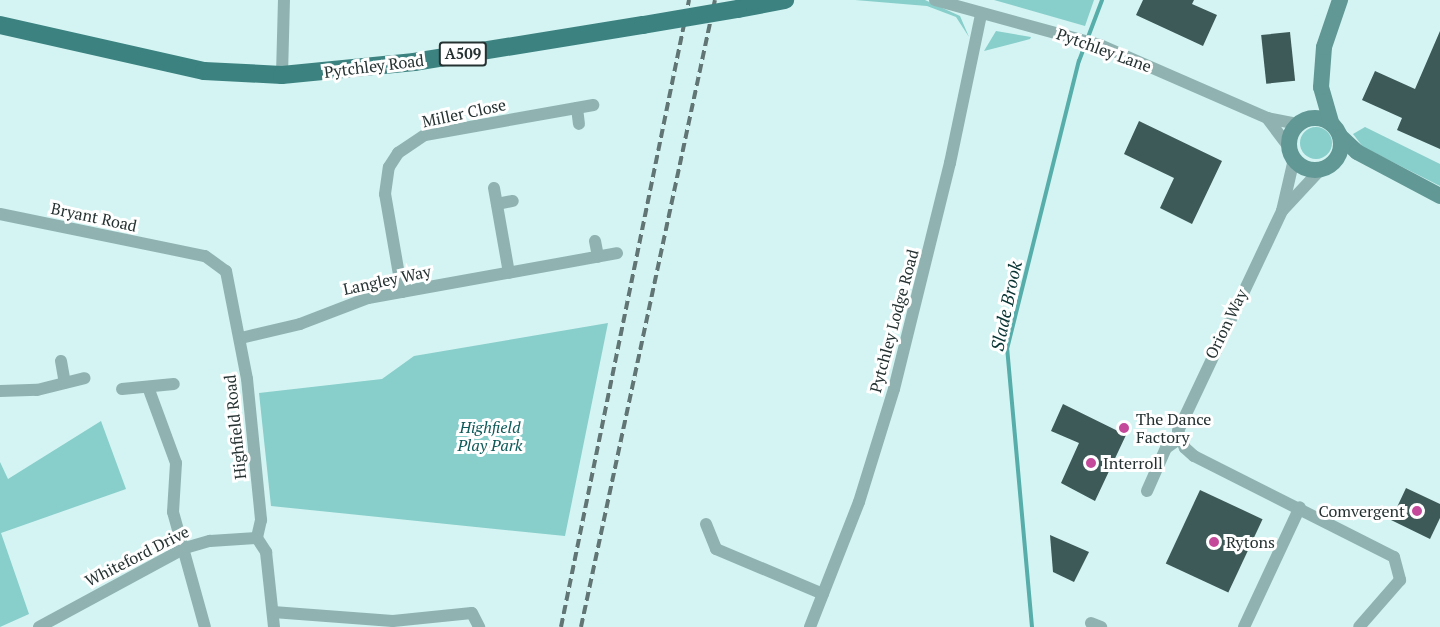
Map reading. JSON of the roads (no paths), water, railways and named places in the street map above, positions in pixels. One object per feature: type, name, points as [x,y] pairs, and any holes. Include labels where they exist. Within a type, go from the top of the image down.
[{"type":"main road","name":"Pytchley Road","points":[[0,25],[204,71],[282,75],[414,62],[785,0]]},
{"type":"street","points":[[282,75],[284,0]]},
{"type":"street","name":"Pytchley Lane","points":[[935,0],[981,15],[1072,36],[1100,45],[1267,118],[1301,122]]},
{"type":"street","points":[[1340,0],[1324,47],[1321,87],[1331,122],[1341,137],[1383,168],[1440,196]]},
{"type":"street","name":"Pytchley Lodge Road","points":[[810,627],[866,479],[914,316],[981,15]]},
{"type":"street","points":[[1321,87],[1301,122],[1292,154],[1311,170],[1326,167],[1383,168]]},
{"type":"street","name":"Miller Close","points":[[402,292],[384,194],[389,167],[398,153],[425,135],[593,105]]},
{"type":"street","points":[[577,108],[579,124]]},
{"type":"street","name":"Pytchley Lane","points":[[1267,118],[1292,154]]},
{"type":"street","points":[[1301,122],[1331,122]]},
{"type":"street","points":[[1326,167],[1339,154],[1341,137]]},
{"type":"street","name":"Orion Way","points":[[1147,491],[1166,448],[1179,439],[1179,423],[1282,212],[1292,154]]},
{"type":"street","name":"Orion Way","points":[[1282,212],[1326,167]]},
{"type":"street","points":[[494,188],[508,273]]},
{"type":"street","points":[[497,204],[513,201]]},
{"type":"street","name":"Bryant Road","points":[[0,214],[182,252]]},
{"type":"street","points":[[595,240],[598,257]]},
{"type":"street","name":"Highfield Road","points":[[182,252],[205,256],[226,272],[241,338],[261,520],[257,538],[264,544],[274,627]]},
{"type":"street","name":"Langley Way","points":[[241,338],[300,324],[352,302],[617,253]]},
{"type":"street","points":[[61,361],[65,383]]},
{"type":"street","points":[[0,391],[65,383],[85,378]]},
{"type":"street","points":[[122,389],[174,384]]},
{"type":"street","points":[[148,387],[176,463],[173,512],[185,548],[205,627]]},
{"type":"street","points":[[1179,439],[1194,456],[1385,548],[1399,566],[1400,580],[1394,591],[1359,627]]},
{"type":"street","points":[[1244,627],[1300,507]]},
{"type":"street","points":[[706,524],[716,549],[823,594]]},
{"type":"street","name":"Whiteford Drive","points":[[39,627],[185,548],[210,541],[257,538]]},
{"type":"street","points":[[273,612],[393,621],[472,613],[479,627]]},
{"type":"waterway","name":"Slade Brook","points":[[1032,627],[1007,349],[1079,61],[1102,0]]},
{"type":"railway","points":[[561,627],[689,0]]},
{"type":"railway","points":[[581,627],[715,0]]},
{"type":"place","name":"The Dance Factory","points":[[1124,428]]},
{"type":"place","name":"Interroll","points":[[1091,463]]},
{"type":"place","name":"Comvergent","points":[[1417,511]]},
{"type":"place","name":"Rytons","points":[[1214,542]]},
{"type":"park label","name":"Highfield Play Park","points":[[490,436]]}]
